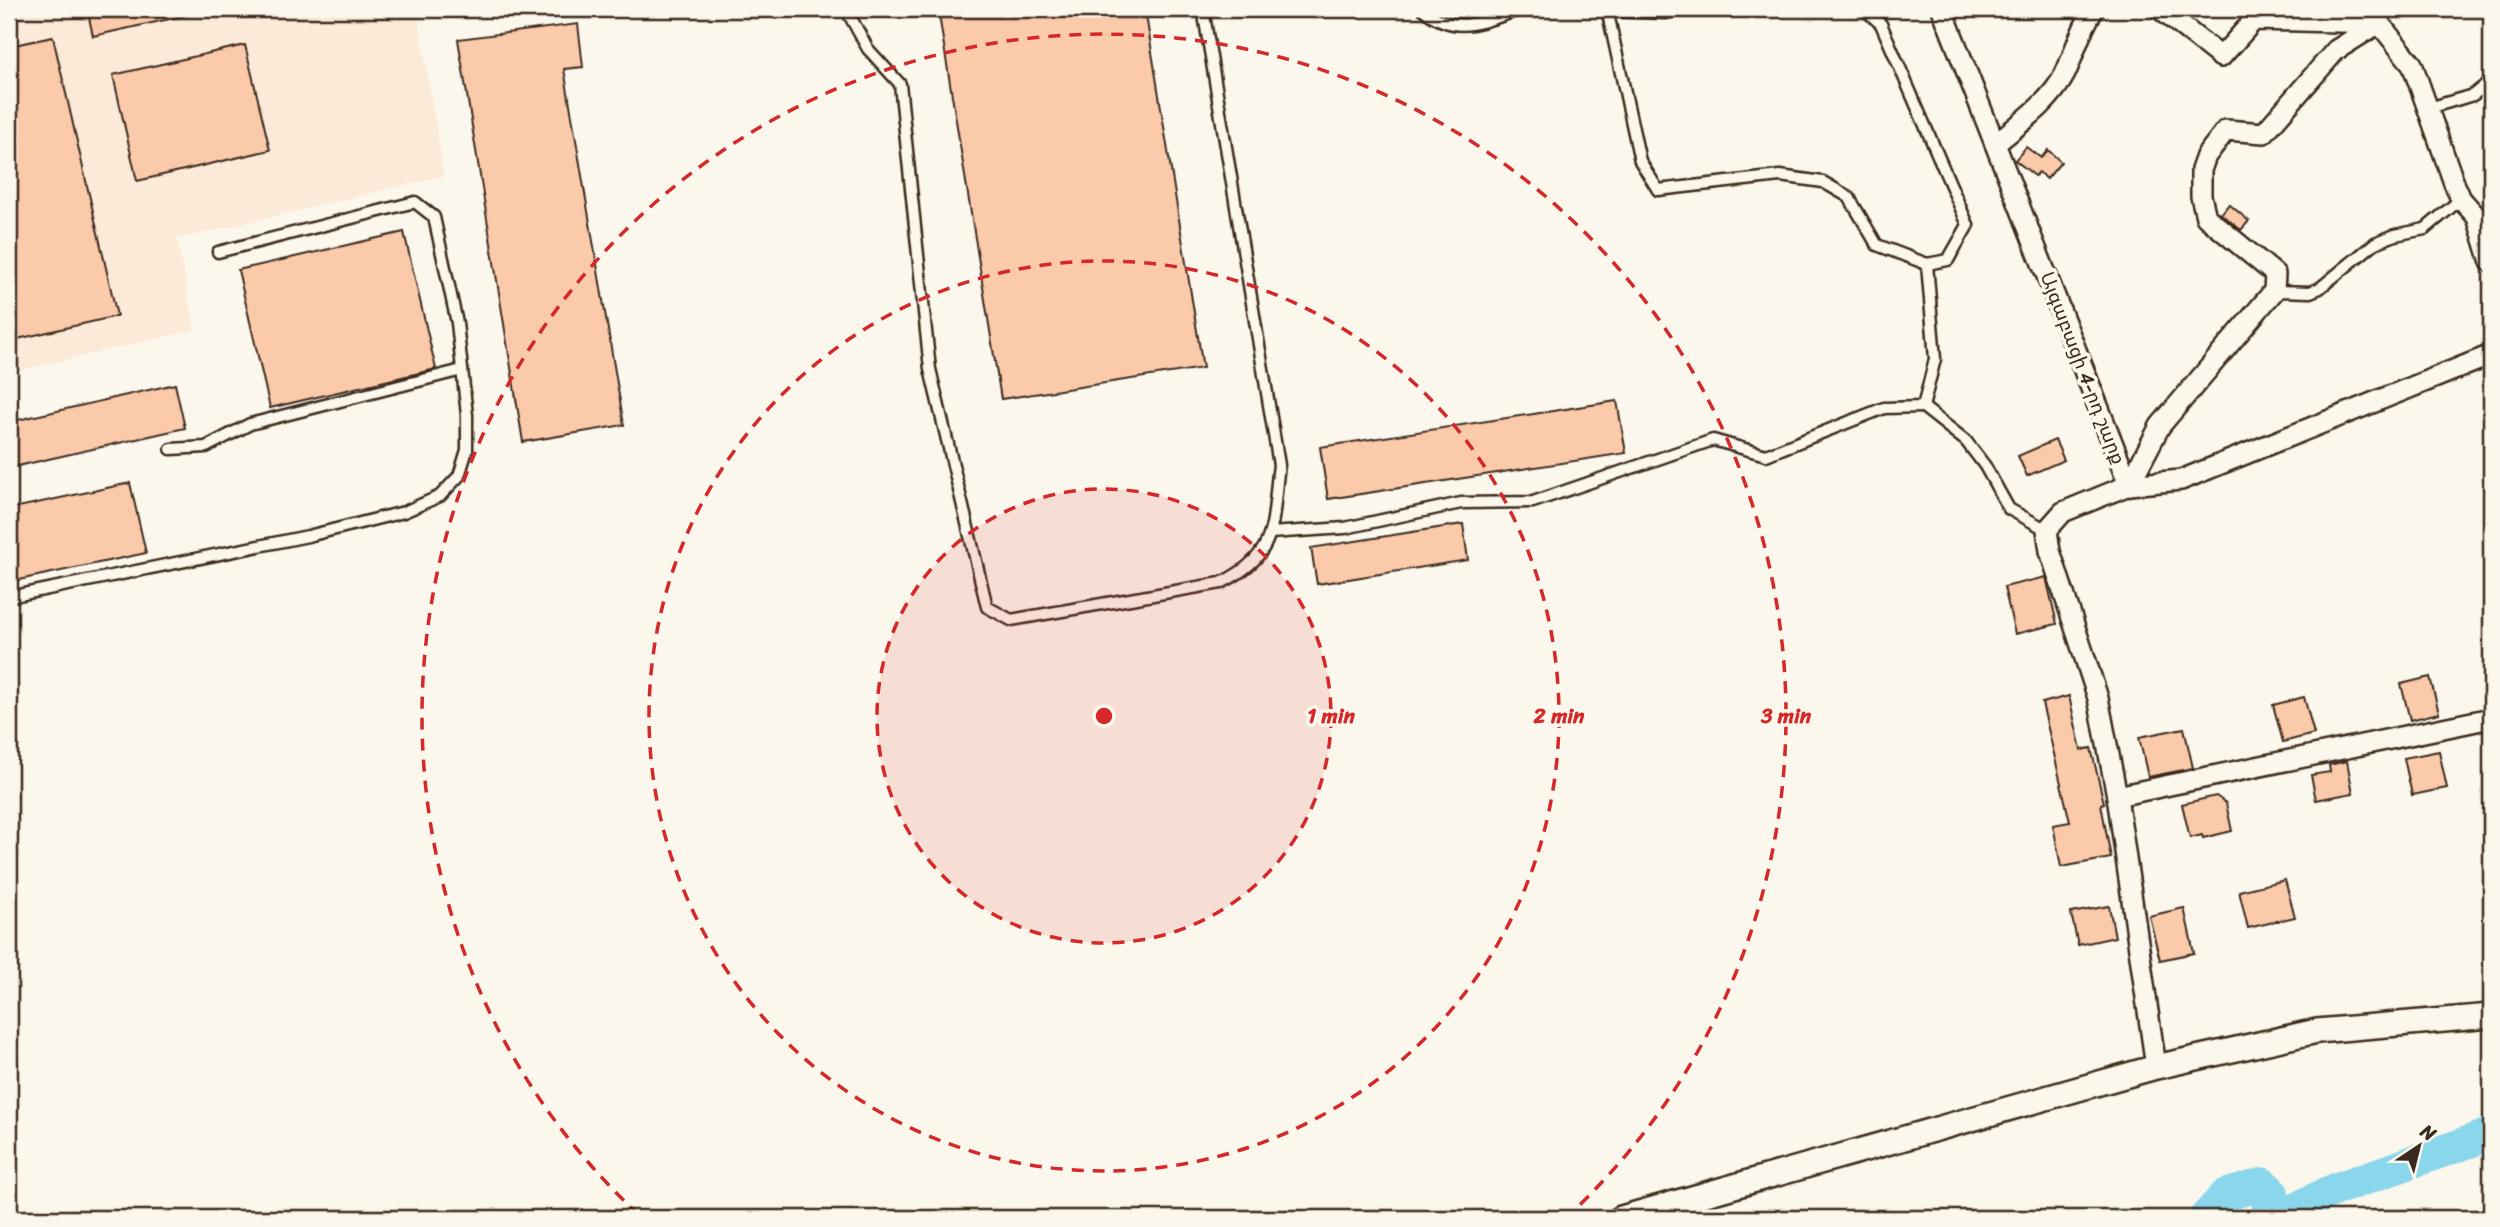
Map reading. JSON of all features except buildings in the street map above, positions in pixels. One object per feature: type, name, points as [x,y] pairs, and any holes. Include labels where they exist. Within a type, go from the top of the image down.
[{"type":"street","name":"Այգաբացի 4-րդ շարք","points":[[1942,9],[2129,485],[2181,480],[2491,355]]},
{"type":"street","points":[[1995,144],[2040,107],[2064,75],[2079,32],[2094,9]]},
{"type":"street","points":[[2160,9],[2221,57],[2254,20],[2379,16]]},
{"type":"street","points":[[2379,16],[2412,64],[2461,199],[2477,217],[2491,262]]},
{"type":"street","points":[[2156,1067],[2118,796],[2098,698],[2050,551],[2047,530],[2063,512],[2129,485],[2161,426],[2274,291],[2275,274],[2206,217],[2201,196],[2202,170],[2206,156],[2226,130],[2264,133],[2336,50],[2379,16]]},
{"type":"street","points":[[2118,796],[2491,718]]},
{"type":"street","points":[[1621,1218],[2156,1067],[2316,1031],[2491,1016]]},
{"type":"lane","points":[[846,9],[868,49],[900,84],[930,369],[987,607],[1011,620],[1221,583],[1245,571],[1262,555],[1270,533],[1279,465],[1203,9]]},
{"type":"lane","points":[[1423,9],[1437,21],[1463,27],[1523,9]]},
{"type":"lane","points":[[1684,9],[1666,13],[1606,10],[1640,161],[1658,190],[1780,176],[1823,182],[1849,197],[1877,245],[1927,264],[1948,260],[1968,225],[1881,24],[1864,9]]},
{"type":"lane","points":[[2429,108],[2473,95],[2491,80]]},
{"type":"lane","points":[[2274,291],[2311,292],[2320,288],[2375,243],[2395,235],[2425,229],[2461,199]]},
{"type":"lane","points":[[9,597],[308,536],[404,512],[440,496],[459,476],[467,450],[462,370],[457,323],[434,217],[415,202],[218,252]]},
{"type":"lane","points":[[1923,407],[1935,359],[1927,264]]},
{"type":"lane","points":[[171,449],[206,447],[250,424],[462,370]]},
{"type":"lane","points":[[1270,533],[1345,528],[1461,503],[1533,502],[1713,440],[1766,455],[1884,408],[1923,407],[1966,441],[1986,467],[2009,509],[2047,530]]},
{"type":"shaded area","points":[[9,9],[417,9],[444,176],[177,239],[195,330],[9,373]]},
{"type":"waterway","points":[[2205,1218],[2226,1195],[2263,1184],[2272,1192],[2268,1206],[2285,1214],[2336,1189],[2491,1134]]}]
